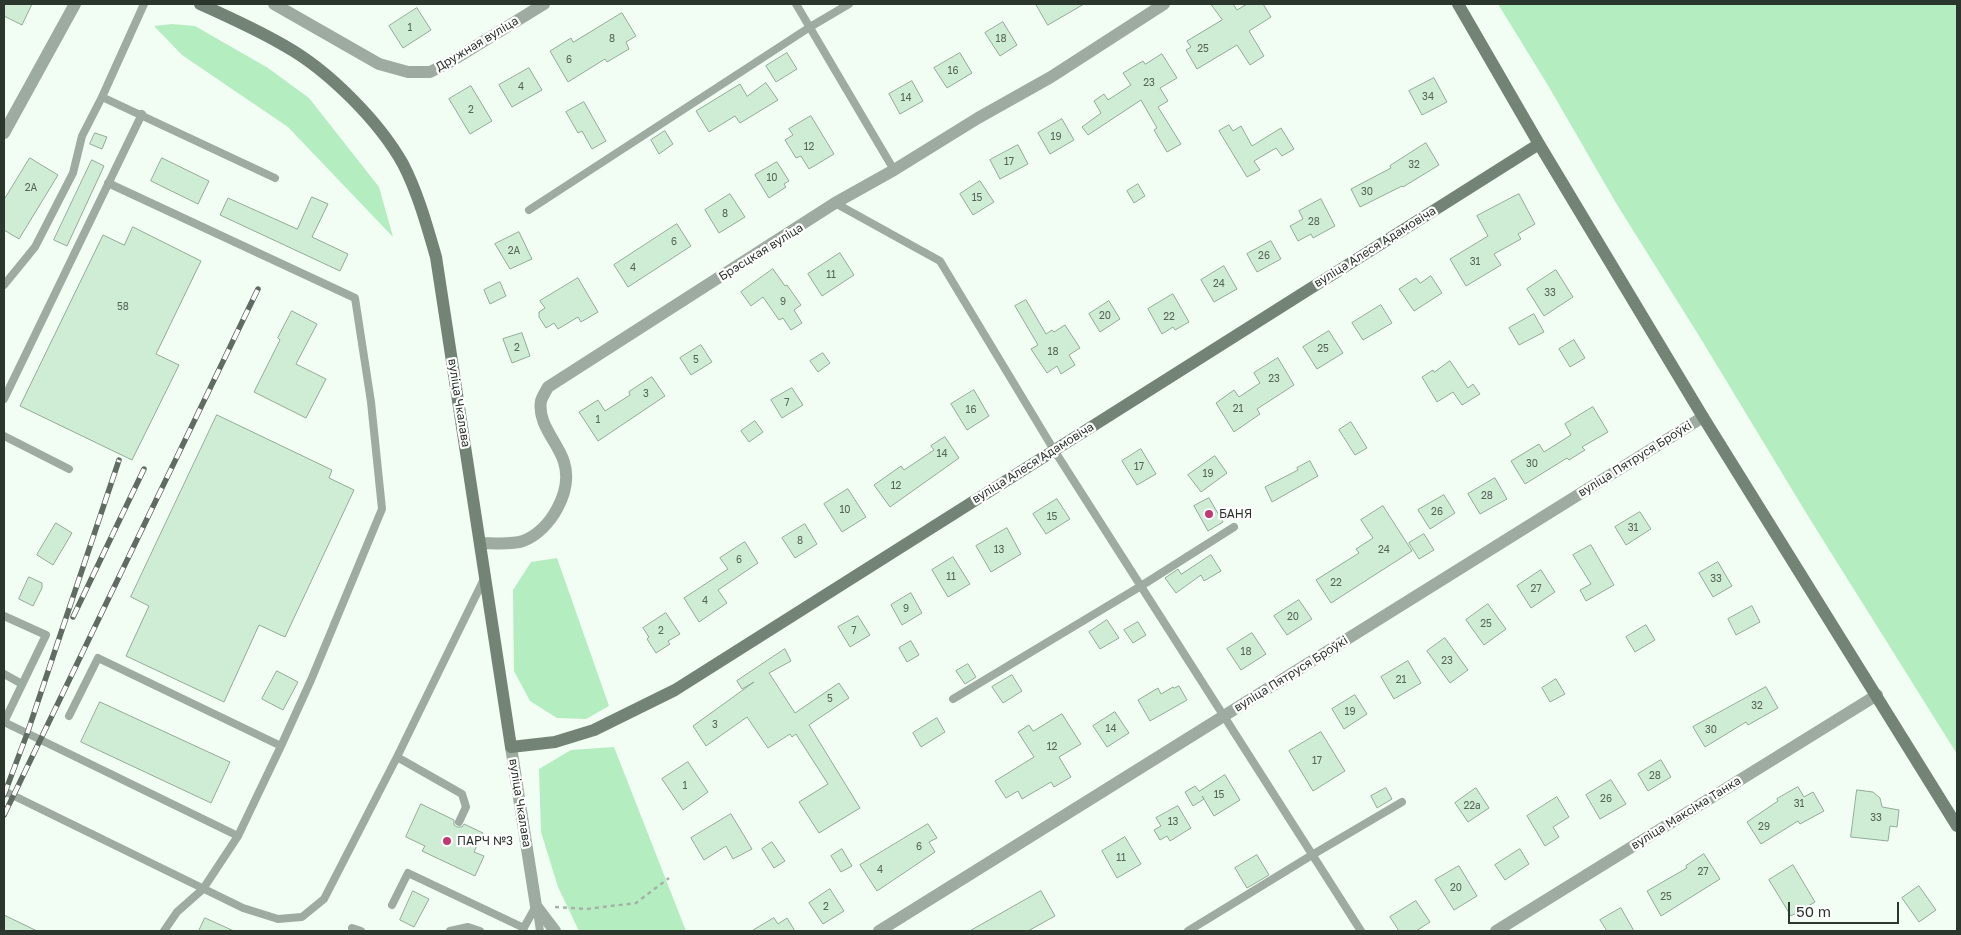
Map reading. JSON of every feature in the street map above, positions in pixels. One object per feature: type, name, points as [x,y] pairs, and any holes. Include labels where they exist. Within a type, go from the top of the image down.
[{"type":"street","points":[[4,133],[74,4]]},
{"type":"street","name":"вуліца Чкалава","points":[[200,4],[287,47],[317,68],[363,111],[388,140],[403,165],[427,224],[436,257],[536,906]]},
{"type":"street","name":"Дружная вуліца","points":[[274,4],[379,64],[408,72],[430,72],[450,62],[544,4]]},
{"type":"street","name":"Брэсцкая вуліца","points":[[481,543],[521,542],[536,535],[548,522],[561,502],[565,483],[564,462],[542,417],[541,401],[548,387],[835,203],[1077,61],[1164,4]]},
{"type":"street","points":[[1458,4],[1539,144],[1703,416],[1957,826]]},
{"type":"street","name":"вуліца Алеся Адамовіча","points":[[511,747],[555,742],[594,730],[675,690],[1539,144]]},
{"type":"street","name":"вуліца Пятруся Броўкі","points":[[879,931],[1703,416]]},
{"type":"street","name":"вуліца Максіма Танка","points":[[1496,931],[1877,695]]},
{"type":"street","points":[[536,906],[555,931]]},
{"type":"lane","points":[[4,285],[35,247],[74,173],[82,136],[102,97],[144,4]]},
{"type":"lane","points":[[796,4],[894,170]]},
{"type":"lane","points":[[529,210],[810,26],[849,4]]},
{"type":"lane","points":[[102,97],[142,114],[275,178]]},
{"type":"lane","points":[[4,399],[142,114]]},
{"type":"lane","points":[[108,183],[355,298],[371,402],[382,509],[311,680],[238,836],[204,889],[177,912],[164,931]]},
{"type":"lane","points":[[835,203],[940,261],[1054,450],[1361,931]]},
{"type":"lane","points":[[4,436],[70,469]]},
{"type":"lane","points":[[953,699],[1141,586],[1234,527]]},
{"type":"lane","points":[[4,790],[243,908],[278,919],[302,917],[324,899],[397,758],[485,577]]},
{"type":"lane","points":[[4,616],[46,635],[4,722],[238,836]]},
{"type":"lane","points":[[69,716],[98,658],[281,746]]},
{"type":"lane","points":[[4,674],[22,684]]},
{"type":"lane","points":[[397,758],[462,794],[466,807],[459,822]]},
{"type":"lane","points":[[1188,931],[1402,802]]},
{"type":"lane","points":[[392,905],[408,874],[523,930],[536,906]]},
{"type":"lane","points":[[536,906],[540,931]]},
{"type":"lane","points":[[450,931],[468,927],[480,931]]},
{"type":"lane","points":[[352,928],[361,931]]},
{"type":"path","points":[[536,906],[587,909],[636,903],[669,878]]},
{"type":"green space","points":[[1498,4],[1957,4],[1957,754],[1616,203],[1549,87]]},
{"type":"green space","points":[[172,24],[195,26],[268,68],[309,98],[379,187],[393,237],[288,127],[182,55],[154,26]]},
{"type":"green space","points":[[557,558],[609,706],[586,719],[557,718],[530,701],[514,671],[513,590],[531,562]]},
{"type":"green space","points":[[614,747],[686,931],[579,931],[558,887],[541,832],[539,769],[571,750]]},
{"type":"building","points":[[4,4],[32,4],[22,25],[4,16]]},
{"type":"building","points":[[1036,4],[1084,4],[1048,25]]},
{"type":"building","points":[[1211,4],[1233,4],[1237,10],[1247,4],[1263,4],[1271,17],[1249,31],[1264,56],[1250,65],[1237,45],[1197,69],[1186,50],[1191,47],[1187,41],[1222,20]]},
{"type":"building","points":[[417,8],[431,30],[403,48],[389,26]]},
{"type":"building","points":[[622,13],[636,36],[626,42],[629,49],[607,62],[605,59],[568,82],[550,51],[571,38],[573,42]]},
{"type":"building","points":[[1003,22],[1017,45],[1000,56],[985,33]]},
{"type":"building","points":[[787,53],[797,69],[776,82],[766,66]]},
{"type":"building","points":[[960,53],[972,73],[947,88],[934,68]]},
{"type":"building","points":[[1162,54],[1177,78],[1160,88],[1168,101],[1158,107],[1181,144],[1167,152],[1154,130],[1157,128],[1141,100],[1088,135],[1082,127],[1101,113],[1094,101],[1104,94],[1108,100],[1131,85],[1123,73],[1143,61],[1145,64]]},
{"type":"building","points":[[529,68],[542,90],[512,107],[499,85]]},
{"type":"building","points":[[1434,78],[1447,102],[1422,115],[1409,91]]},
{"type":"building","points":[[912,81],[923,101],[900,114],[889,94]]},
{"type":"building","points":[[766,83],[778,100],[740,123],[735,116],[709,132],[696,111],[740,84],[747,96]]},
{"type":"building","points":[[471,86],[492,121],[470,134],[449,99]]},
{"type":"building","points":[[584,102],[606,141],[592,149],[582,131],[578,133],[566,112]]},
{"type":"building","points":[[811,116],[834,154],[809,169],[801,156],[796,158],[785,140],[793,135],[789,129]]},
{"type":"building","points":[[1062,119],[1074,140],[1050,154],[1038,133]]},
{"type":"building","points":[[1229,125],[1233,131],[1241,126],[1252,146],[1281,128],[1294,149],[1282,156],[1276,148],[1254,161],[1260,170],[1247,177],[1219,131]]},
{"type":"building","points":[[665,131],[673,144],[659,154],[651,140]]},
{"type":"building","points":[[95,133],[107,137],[102,149],[90,144]]},
{"type":"building","points":[[1426,143],[1439,165],[1403,187],[1360,207],[1351,189],[1391,168],[1390,166]]},
{"type":"building","points":[[1018,145],[1028,164],[1000,179],[990,160]]},
{"type":"building","points":[[30,158],[58,175],[19,239],[4,230],[4,200]]},
{"type":"building","points":[[162,158],[209,181],[198,204],[151,181]]},
{"type":"building","points":[[92,160],[104,166],[67,246],[54,240]]},
{"type":"building","points":[[777,162],[789,181],[784,184],[786,187],[769,198],[755,175]]},
{"type":"building","points":[[980,181],[994,202],[973,215],[960,194]]},
{"type":"building","points":[[1138,184],[1145,196],[1134,203],[1127,191]]},
{"type":"building","points":[[730,194],[745,217],[719,233],[705,210]]},
{"type":"building","points":[[1519,194],[1535,224],[1518,234],[1521,239],[1494,254],[1501,265],[1466,286],[1450,259],[1488,236],[1477,216]]},
{"type":"building","points":[[312,197],[328,204],[312,237],[348,254],[340,271],[220,215],[228,198],[297,229]]},
{"type":"building","points":[[1321,199],[1335,226],[1313,238],[1311,234],[1298,241],[1290,226],[1303,219],[1299,211]]},
{"type":"building","points":[[677,224],[691,246],[628,287],[614,265]]},
{"type":"building","points":[[133,227],[201,261],[156,354],[179,365],[132,460],[20,406],[103,235],[124,245]]},
{"type":"building","points":[[519,232],[532,259],[510,269],[495,244]]},
{"type":"building","points":[[1271,241],[1281,259],[1257,272],[1247,254]]},
{"type":"building","points":[[840,253],[854,275],[822,296],[808,274]]},
{"type":"building","points":[[1224,266],[1237,289],[1214,302],[1201,280]]},
{"type":"building","points":[[773,269],[801,305],[794,310],[802,323],[791,330],[783,318],[779,320],[763,297],[751,306],[741,292]]},
{"type":"building","points":[[1556,270],[1573,297],[1544,316],[1527,289]]},
{"type":"building","points":[[1431,276],[1442,293],[1414,311],[1399,289],[1416,278],[1420,283]]},
{"type":"building","points":[[578,278],[598,312],[581,322],[578,317],[558,329],[554,323],[546,328],[539,317],[539,312],[545,308],[540,301]]},
{"type":"building","points":[[500,282],[506,296],[490,304],[484,290]]},
{"type":"building","points":[[1173,294],[1189,322],[1175,330],[1173,327],[1162,334],[1148,309]]},
{"type":"building","points":[[1026,300],[1046,334],[1052,330],[1054,332],[1065,325],[1080,348],[1069,355],[1075,365],[1061,374],[1057,366],[1047,373],[1031,349],[1038,345],[1015,306]]},
{"type":"building","points":[[1109,301],[1120,319],[1100,332],[1089,314]]},
{"type":"building","points":[[1381,305],[1392,323],[1363,340],[1352,323]]},
{"type":"building","points":[[292,311],[317,324],[296,364],[326,379],[306,418],[254,392]]},
{"type":"building","points":[[1534,314],[1544,332],[1519,345],[1509,328]]},
{"type":"building","points":[[1329,331],[1343,353],[1317,369],[1303,347]]},
{"type":"building","points":[[522,333],[530,356],[512,363],[503,339]]},
{"type":"building","points":[[1574,340],[1585,358],[1570,367],[1559,349]]},
{"type":"building","points":[[701,345],[712,362],[691,375],[680,358]]},
{"type":"building","points":[[823,353],[830,363],[818,372],[810,361]]},
{"type":"building","points":[[1278,358],[1294,385],[1257,409],[1260,414],[1234,432],[1216,403],[1234,390],[1239,397],[1260,383],[1254,373]]},
{"type":"building","points":[[1450,361],[1468,388],[1473,384],[1480,394],[1462,405],[1453,392],[1437,402],[1422,377],[1433,370],[1434,372]]},
{"type":"building","points":[[652,377],[665,396],[598,441],[579,412],[598,400],[605,411],[630,395],[629,392]]},
{"type":"building","points":[[792,388],[803,405],[782,418],[771,400]]},
{"type":"building","points":[[974,390],[989,416],[967,430],[951,404]]},
{"type":"building","points":[[1593,407],[1608,432],[1582,447],[1585,450],[1569,460],[1567,458],[1525,484],[1511,461],[1539,444],[1544,452],[1571,435],[1565,424]]},
{"type":"building","points":[[217,415],[332,470],[329,478],[354,490],[285,637],[259,625],[224,702],[126,656],[149,606],[131,597]]},
{"type":"building","points":[[755,421],[763,432],[749,442],[741,431]]},
{"type":"building","points":[[1351,422],[1367,448],[1355,455],[1339,430]]},
{"type":"building","points":[[945,437],[959,458],[890,507],[874,485],[901,466],[904,470],[934,450],[931,446]]},
{"type":"building","points":[[1141,449],[1156,474],[1137,485],[1122,461]]},
{"type":"building","points":[[1215,456],[1227,473],[1201,492],[1188,475]]},
{"type":"building","points":[[1310,461],[1318,476],[1272,502],[1265,487],[1298,470],[1297,468]]},
{"type":"building","points":[[1495,478],[1507,499],[1480,514],[1468,494]]},
{"type":"building","points":[[848,489],[866,517],[842,532],[824,504]]},
{"type":"building","points":[[1444,495],[1455,513],[1430,529],[1418,510]]},
{"type":"building","name":"БАНЯ","points":[[1209,498],[1223,522],[1208,531],[1194,506]]},
{"type":"building","points":[[1057,499],[1070,519],[1046,534],[1033,514]]},
{"type":"building","points":[[1383,506],[1412,551],[1331,603],[1316,580],[1359,553],[1356,549],[1373,538],[1361,520]]},
{"type":"building","points":[[1640,512],[1651,529],[1626,545],[1615,527]]},
{"type":"building","points":[[56,523],[72,533],[53,565],[37,555]]},
{"type":"building","points":[[805,524],[817,544],[795,558],[782,538]]},
{"type":"building","points":[[1007,528],[1021,554],[991,572],[976,546]]},
{"type":"building","points":[[1424,534],[1434,550],[1419,559],[1409,543]]},
{"type":"building","points":[[745,542],[758,563],[718,590],[727,603],[699,622],[684,598],[728,569],[720,558]]},
{"type":"building","points":[[1591,545],[1614,585],[1586,601],[1580,590],[1591,584],[1573,555]]},
{"type":"building","points":[[1211,555],[1221,571],[1204,581],[1201,575],[1176,593],[1165,578],[1178,569],[1181,574]]},
{"type":"building","points":[[953,557],[970,584],[948,597],[932,570]]},
{"type":"building","points":[[1718,562],[1732,586],[1713,597],[1699,573]]},
{"type":"building","points":[[1541,570],[1555,592],[1531,608],[1517,586]]},
{"type":"building","points":[[29,577],[42,583],[42,588],[33,606],[19,599]]},
{"type":"building","points":[[911,593],[922,613],[902,625],[891,605]]},
{"type":"building","points":[[1299,600],[1312,619],[1287,635],[1274,616]]},
{"type":"building","points":[[1488,604],[1506,629],[1484,645],[1466,620]]},
{"type":"building","points":[[1752,606],[1760,622],[1736,635],[1728,619]]},
{"type":"building","points":[[666,613],[680,634],[668,641],[670,644],[656,653],[647,639],[649,637],[643,628]]},
{"type":"building","points":[[858,616],[870,635],[850,647],[838,627]]},
{"type":"building","points":[[1107,620],[1119,638],[1100,649],[1089,632]]},
{"type":"building","points":[[1138,622],[1146,635],[1133,643],[1124,630]]},
{"type":"building","points":[[1646,625],[1655,640],[1635,652],[1626,637]]},
{"type":"building","points":[[1252,633],[1266,654],[1241,670],[1227,649]]},
{"type":"building","points":[[1445,638],[1468,670],[1450,683],[1427,651]]},
{"type":"building","points":[[911,641],[919,655],[907,662],[899,648]]},
{"type":"building","points":[[785,649],[791,661],[769,673],[795,713],[839,683],[849,698],[809,725],[860,808],[819,833],[799,802],[828,784],[796,734],[792,737],[790,734],[768,748],[747,717],[706,746],[693,726],[754,682],[742,689],[737,681]]},
{"type":"building","points":[[1408,661],[1421,683],[1394,699],[1381,677]]},
{"type":"building","points":[[968,664],[976,677],[965,684],[956,671]]},
{"type":"building","points":[[277,671],[298,682],[283,710],[262,699]]},
{"type":"building","points":[[1012,675],[1022,691],[1003,703],[992,687]]},
{"type":"building","points":[[1556,679],[1565,694],[1550,702],[1542,688]]},
{"type":"building","points":[[1179,686],[1187,700],[1150,721],[1138,700],[1158,688],[1161,694],[1173,687]]},
{"type":"building","points":[[1766,687],[1778,708],[1748,725],[1746,722],[1705,747],[1693,727]]},
{"type":"building","points":[[1355,695],[1367,714],[1344,729],[1332,709]]},
{"type":"building","points":[[100,702],[230,762],[211,803],[81,742]]},
{"type":"building","points":[[1115,712],[1129,733],[1107,747],[1093,726]]},
{"type":"building","points":[[1062,714],[1081,744],[1059,757],[1071,777],[1054,787],[1051,782],[1022,799],[1018,791],[1006,798],[995,781],[1034,757],[1018,732],[1029,725],[1033,731]]},
{"type":"building","points":[[937,718],[945,732],[921,747],[913,733]]},
{"type":"building","points":[[1321,732],[1345,771],[1313,791],[1289,751]]},
{"type":"building","points":[[1661,760],[1671,777],[1648,791],[1638,774]]},
{"type":"building","points":[[688,762],[708,792],[683,810],[662,779]]},
{"type":"building","points":[[1225,775],[1240,800],[1214,816],[1204,799],[1193,806],[1185,792],[1195,786],[1199,791]]},
{"type":"building","points":[[1611,780],[1626,804],[1600,819],[1586,795]]},
{"type":"building","points":[[1798,787],[1804,797],[1813,792],[1824,811],[1800,824],[1798,821],[1761,844],[1747,822],[1778,801],[1777,799]]},
{"type":"building","points":[[1386,788],[1392,799],[1377,808],[1371,796]]},
{"type":"building","points":[[1476,788],[1489,808],[1468,822],[1455,803]]},
{"type":"building","points":[[1857,790],[1873,792],[1880,798],[1882,807],[1899,810],[1897,827],[1890,826],[1888,841],[1851,837]]},
{"type":"building","points":[[1557,797],[1569,817],[1553,827],[1559,837],[1545,846],[1527,816]]},
{"type":"building","name":"ПАРЧ №3","points":[[421,804],[454,820],[454,825],[457,827],[462,827],[464,824],[483,833],[474,852],[484,856],[475,876],[422,851],[425,846],[406,837]]},
{"type":"building","points":[[1178,806],[1191,828],[1170,841],[1167,836],[1160,840],[1154,830],[1161,826],[1156,818]]},
{"type":"building","points":[[731,814],[752,849],[733,859],[726,846],[704,860],[691,838]]},
{"type":"building","points":[[928,824],[937,838],[929,842],[935,852],[877,891],[860,865]]},
{"type":"building","points":[[1125,837],[1141,864],[1117,878],[1102,851]]},
{"type":"building","points":[[772,842],[785,861],[774,868],[762,849]]},
{"type":"building","points":[[842,849],[852,866],[841,872],[831,856]]},
{"type":"building","points":[[1520,849],[1529,864],[1505,880],[1495,865]]},
{"type":"building","points":[[1704,854],[1720,879],[1661,916],[1647,891],[1687,868],[1686,866]]},
{"type":"building","points":[[1257,855],[1269,875],[1247,888],[1235,868]]},
{"type":"building","points":[[1793,865],[1815,902],[1791,916],[1769,880]]},
{"type":"building","points":[[1459,866],[1477,896],[1454,910],[1435,880]]},
{"type":"building","points":[[1919,886],[1936,910],[1919,922],[1902,898]]},
{"type":"building","points":[[830,889],[844,911],[823,924],[809,903]]},
{"type":"building","points":[[413,891],[429,899],[414,927],[400,920]]},
{"type":"building","points":[[1041,891],[1055,916],[1028,931],[970,931]]},
{"type":"building","points":[[1416,901],[1430,922],[1416,931],[1399,931],[1390,917]]},
{"type":"building","points":[[1621,908],[1634,931],[1607,931],[1600,920]]},
{"type":"building","points":[[4,915],[37,931],[4,931]]},
{"type":"building","points":[[205,918],[234,931],[199,931]]},
{"type":"building","points":[[774,918],[778,924],[787,918],[795,931],[752,931]]},
{"type":"railway","points":[[4,815],[258,289]]},
{"type":"railway","points":[[4,795],[27,734],[119,460]]},
{"type":"railway","points":[[73,617],[144,469]]},
{"type":"place","name":"БАНЯ","points":[[1209,514]]},
{"type":"place","name":"ПАРЧ №3","points":[[447,841]]}]
